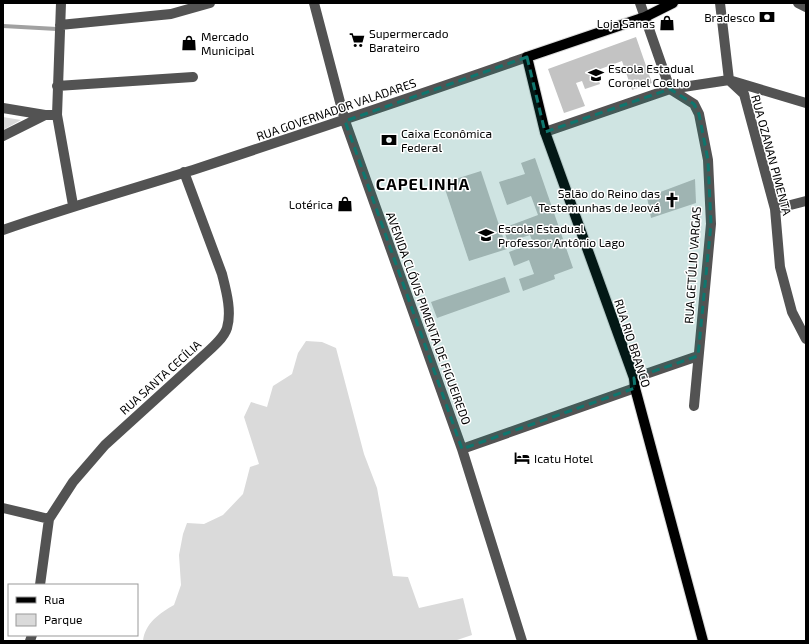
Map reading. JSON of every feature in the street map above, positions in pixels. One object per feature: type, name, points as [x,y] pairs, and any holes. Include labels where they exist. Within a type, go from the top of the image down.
[{"type":"main road","name":"RUA GOVERNADOR VALADARES","points":[[527,57],[644,17],[673,3]]},
{"type":"main road","name":"RUA RIO BRANCO","points":[[527,57],[545,132],[634,378],[635,388],[703,641]]},
{"type":"street","points":[[61,3],[57,115],[73,205]]},
{"type":"street","points":[[60,25],[171,14],[210,3]]},
{"type":"street","name":"AVENIDA CLÓVIS PIMENTA DE FIGUEIREDO","points":[[314,3],[345,121],[462,449],[522,641]]},
{"type":"street","points":[[640,3],[670,89]]},
{"type":"street","points":[[720,3],[729,80]]},
{"type":"street","points":[[798,3],[806,7]]},
{"type":"street","name":"RUA GOVERNADOR VALADARES","points":[[3,230],[73,205],[184,172],[345,121],[527,57]]},
{"type":"street","points":[[57,86],[192,77]]},
{"type":"street","points":[[545,132],[670,89],[729,80],[806,103]]},
{"type":"street","name":"RUA OZANAN PIMENTA","points":[[729,80],[744,94],[775,209],[780,267],[792,312],[806,339]]},
{"type":"street","name":"RUA GETÚLIO VARGAS","points":[[670,89],[694,104],[699,114],[708,160],[711,224],[694,406]]},
{"type":"street","points":[[3,108],[45,115],[57,115]]},
{"type":"street","points":[[3,136],[45,115]]},
{"type":"street","name":"RUA SANTA CECÍLIA","points":[[40,584],[49,519],[73,482],[105,445],[218,342],[227,328],[226,291],[222,274],[184,172]]},
{"type":"street","points":[[775,209],[806,201]]},
{"type":"street","points":[[634,378],[698,356]]},
{"type":"street","points":[[462,449],[635,388]]},
{"type":"street","points":[[3,508],[49,519]]},
{"type":"highlighted area","points":[[527,57],[545,132],[670,89],[694,104],[699,114],[708,160],[711,224],[698,356],[634,378],[635,388],[462,449],[345,121]]},
{"type":"green space","points":[[3,117],[21,120],[3,130]]},
{"type":"green space","points":[[306,341],[322,342],[336,348],[364,454],[377,488],[393,576],[408,577],[419,608],[463,598],[472,635],[454,641],[143,641],[147,629],[154,619],[174,605],[181,585],[179,555],[183,534],[187,523],[204,524],[223,515],[243,494],[250,467],[259,464],[244,417],[251,402],[267,407],[273,386],[292,374],[298,353]]},
{"type":"building","points":[[636,37],[652,83],[632,90],[622,61],[595,71],[600,84],[585,89],[582,81],[576,83],[585,106],[564,113],[548,69]]},
{"type":"building","points":[[535,158],[573,268],[554,275],[555,279],[523,291],[519,279],[534,274],[529,260],[514,266],[509,252],[533,243],[530,235],[508,242],[503,228],[538,215],[531,196],[507,205],[499,182],[525,174],[521,163]]},
{"type":"building","points":[[481,171],[507,249],[469,261],[443,183]]},
{"type":"building","name":"Salão do Reino das Testemunhas de Jeová","points":[[695,179],[696,203],[651,218],[647,197]]},
{"type":"building","points":[[505,277],[510,292],[437,318],[431,302]]},
{"type":"waterway","points":[[3,26],[57,29]]},
{"type":"place","name":"Bradesco","points":[[767,17]]},
{"type":"place","name":"Loja Sanas","points":[[667,23]]},
{"type":"place","name":"Supermercado Barateiro","points":[[357,40]]},
{"type":"place","name":"Mercado Municipal","points":[[189,43]]},
{"type":"place","name":"Escola Estadual Coronel Coelho","points":[[596,75]]},
{"type":"place","name":"Caixa Econômica Federal","points":[[389,140]]},
{"type":"place","name":"Salão do Reino das Testemunhas de Jeová","points":[[672,200]]},
{"type":"place","name":"Lotérica","points":[[345,204]]},
{"type":"place","name":"Escola Estadual Professor Antônio Lago","points":[[486,235]]},
{"type":"place","name":"Icatu Hotel","points":[[522,458]]},
{"type":"district","name":"CAPELINHA","points":[[423,183]]}]
